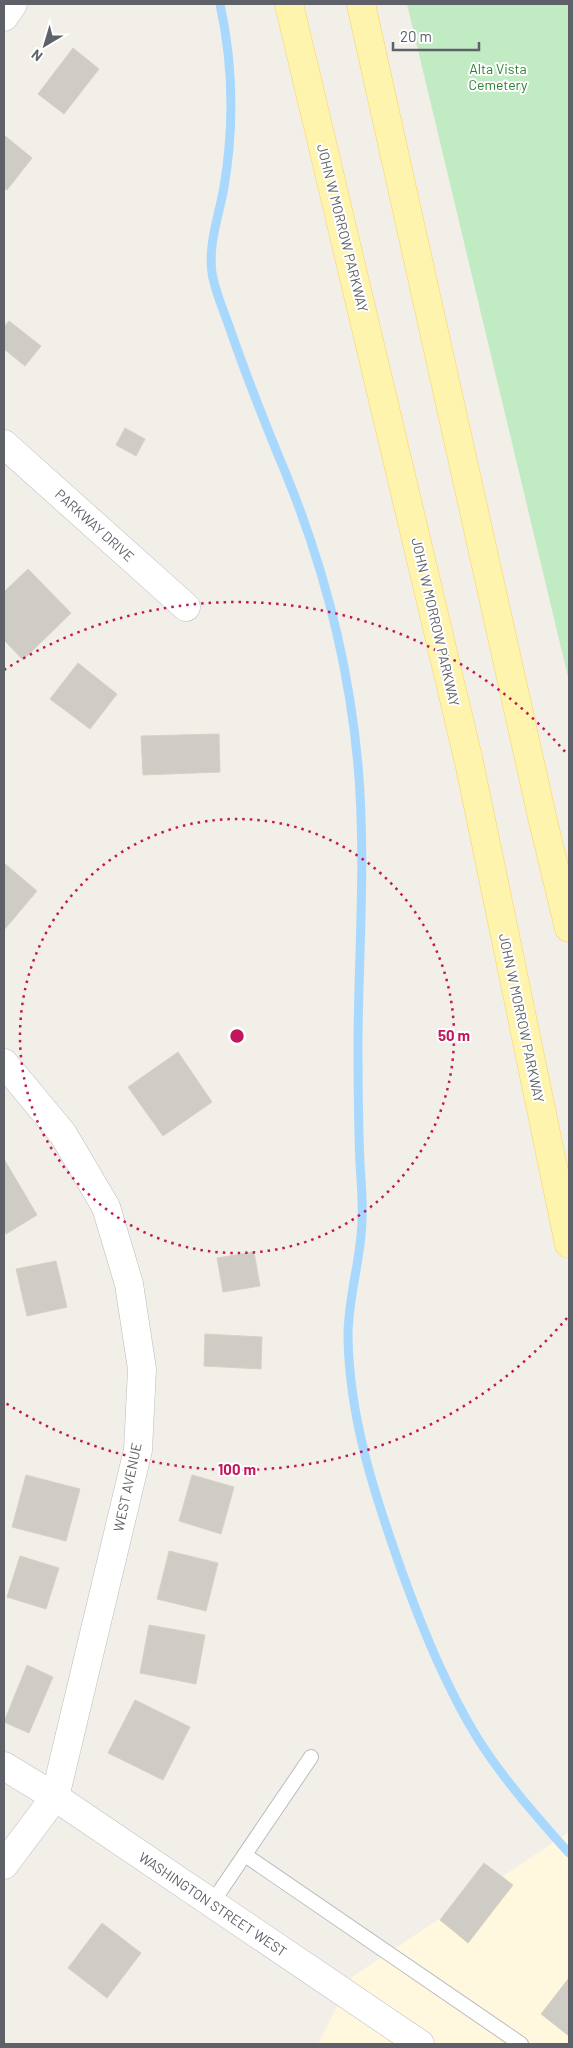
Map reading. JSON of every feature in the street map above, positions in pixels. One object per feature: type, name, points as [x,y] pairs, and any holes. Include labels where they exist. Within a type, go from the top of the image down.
[{"type":"main road","name":"JOHN W MORROW PARKWAY","points":[[289,4],[469,762],[569,1244]]},
{"type":"main road","points":[[361,4],[541,811],[569,928]]},
{"type":"street","points":[[4,17],[12,4]]},
{"type":"street","name":"PARKWAY DRIVE","points":[[4,444],[186,608]]},
{"type":"street","name":"WEST AVENUE","points":[[4,1063],[63,1134],[106,1207],[129,1284],[142,1369],[138,1450],[55,1797],[4,1865]]},
{"type":"street","name":"WASHINGTON STREET WEST","points":[[4,1766],[55,1797],[420,2044]]},
{"type":"lane","points":[[212,1903],[311,1757]]},
{"type":"lane","points":[[244,1854],[521,2044]]},
{"type":"shaded area","points":[[569,1832],[569,2044],[318,2044],[352,1977]]},
{"type":"green space","name":"Alta Vista Cemetery","points":[[407,4],[569,4],[569,681]]},
{"type":"building","points":[[73,48],[99,69],[64,114],[38,94]]},
{"type":"building","points":[[4,135],[32,158],[7,190],[4,188]]},
{"type":"building","points":[[9,321],[41,346],[25,366],[4,349],[4,327]]},
{"type":"building","points":[[125,428],[145,439],[136,456],[116,445]]},
{"type":"building","points":[[28,569],[71,613],[23,660],[4,640],[4,592]]},
{"type":"building","points":[[78,663],[117,694],[90,729],[50,699]]},
{"type":"building","points":[[219,734],[220,772],[143,775],[141,736]]},
{"type":"building","points":[[4,863],[37,891],[4,930]]},
{"type":"building","points":[[178,1052],[212,1102],[163,1136],[128,1087]]},
{"type":"building","points":[[4,1159],[37,1215],[6,1234],[4,1230]]},
{"type":"building","points":[[254,1252],[260,1286],[223,1292],[217,1258]]},
{"type":"building","points":[[56,1261],[67,1307],[27,1316],[16,1269]]},
{"type":"building","points":[[205,1334],[262,1337],[261,1369],[204,1366]]},
{"type":"building","points":[[26,1475],[80,1489],[66,1541],[12,1527]]},
{"type":"building","points":[[192,1475],[234,1487],[221,1534],[179,1521]]},
{"type":"building","points":[[169,1551],[218,1563],[206,1611],[157,1599]]},
{"type":"building","points":[[20,1556],[59,1568],[46,1609],[7,1597]]},
{"type":"building","points":[[149,1625],[205,1635],[196,1684],[140,1673]]},
{"type":"building","points":[[27,1665],[53,1677],[29,1733],[4,1722]]},
{"type":"building","points":[[135,1700],[190,1727],[163,1780],[108,1753]]},
{"type":"building","points":[[484,1863],[513,1885],[468,1943],[440,1920]]},
{"type":"building","points":[[102,1923],[141,1953],[107,1998],[68,1968]]},
{"type":"building","points":[[569,1978],[569,2036],[541,2014]]},
{"type":"waterway","points":[[220,4],[228,49],[231,118],[224,187],[211,251],[213,280],[236,347],[300,509],[323,581],[333,617],[348,690],[358,765],[362,833],[358,1037],[362,1214],[361,1236],[350,1307],[348,1336],[353,1397],[358,1427],[373,1486],[402,1572],[445,1679],[466,1719],[488,1754],[521,1798],[569,1853]]}]
